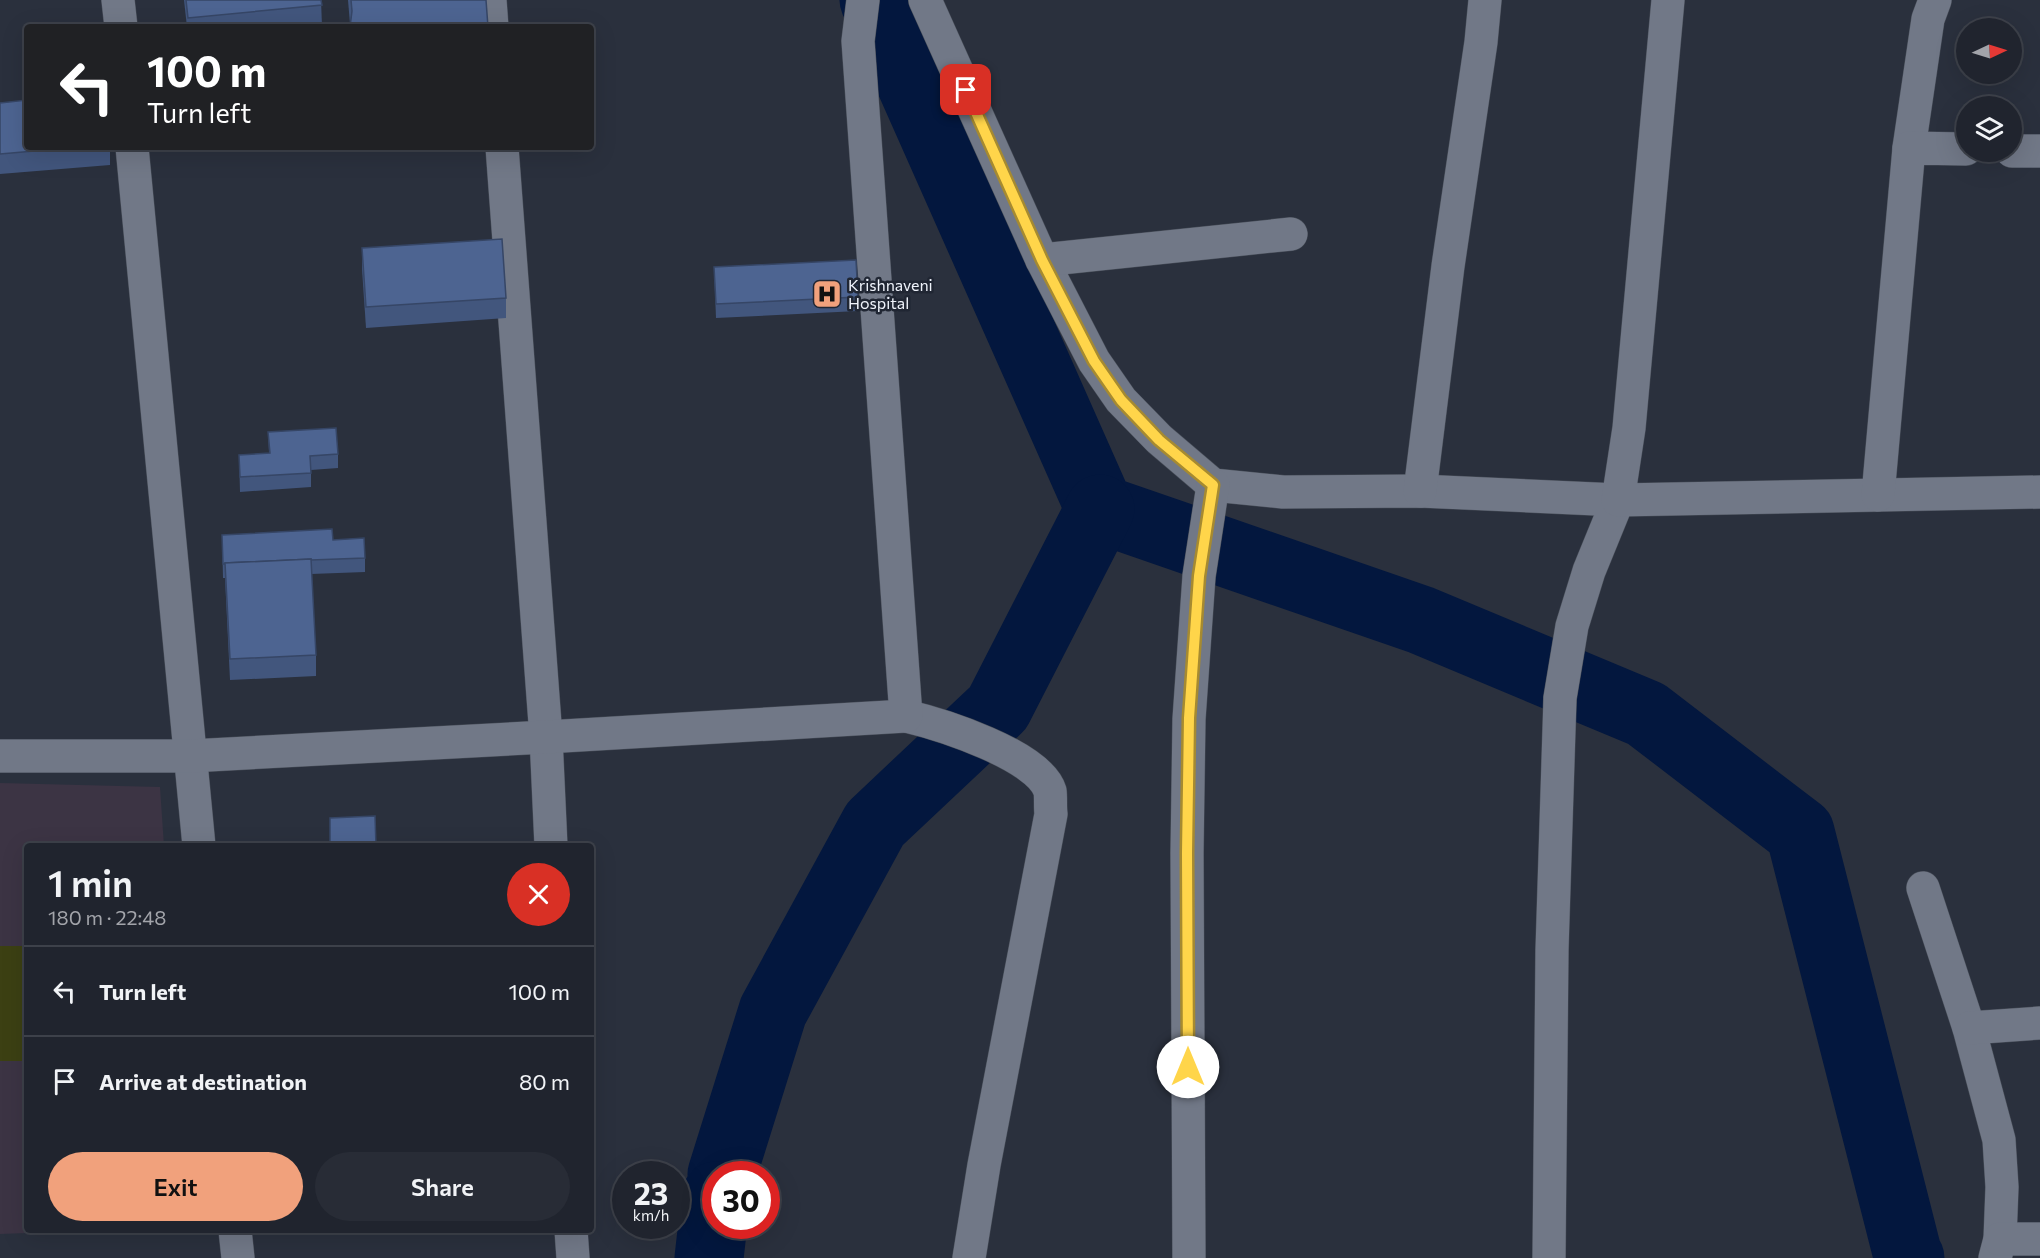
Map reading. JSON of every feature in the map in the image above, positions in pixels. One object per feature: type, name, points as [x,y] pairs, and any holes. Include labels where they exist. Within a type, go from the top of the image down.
[{"type":"street","points":[[118,0],[121,24]]},
{"type":"street","points":[[490,0],[492,24]]},
{"type":"street","points":[[925,0],[1042,260],[1094,361],[1121,400],[1212,495],[1420,491],[1618,500],[2040,492]]},
{"type":"street","points":[[1420,491],[1448,266],[1480,54],[1485,0]]},
{"type":"street","points":[[1549,1258],[1552,950],[1560,698],[1572,626],[1589,571],[1618,500],[1629,428],[1668,0]]},
{"type":"street","points":[[1878,495],[1910,148],[1928,19],[1935,0]]},
{"type":"street","points":[[862,2],[858,41],[919,719]]},
{"type":"street","points":[[1910,148],[1956,149]]},
{"type":"street","points":[[132,150],[199,843]]},
{"type":"street","points":[[501,150],[546,737],[551,843]]},
{"type":"street","points":[[2022,151],[2040,151]]},
{"type":"street","points":[[1042,260],[1291,234]]},
{"type":"street","points":[[1189,1258],[1187,865],[1189,718],[1199,576],[1212,495]]},
{"type":"street","points":[[0,756],[190,756],[919,719],[1004,750],[1037,771],[1050,790],[1050,814],[984,1165],[969,1258]]},
{"type":"street","points":[[1923,888],[1969,1028],[1999,1140],[2002,1187],[1998,1249],[2040,1239]]},
{"type":"street","points":[[1969,1028],[2040,1023]]},
{"type":"street","points":[[236,1233],[238,1258]]},
{"type":"street","points":[[571,1233],[573,1258]]},
{"type":"shaded area","points":[[0,783],[160,787],[164,843],[24,843],[24,1233],[28,1233],[0,1234]]},
{"type":"green space","points":[[0,946],[24,946],[24,1061],[0,1061]]},
{"type":"building","points":[[186,0],[321,0],[322,5],[188,18]]},
{"type":"building","points":[[351,0],[486,0],[488,24],[350,24]]},
{"type":"building","points":[[24,100],[24,150],[46,150],[0,154],[0,103]]},
{"type":"building","points":[[502,239],[506,298],[366,307],[362,248]]},
{"type":"building","points":[[856,260],[858,297],[716,304],[714,267]]},
{"type":"building","points":[[336,428],[338,454],[310,456],[311,473],[240,477],[239,455],[270,453],[268,432]]},
{"type":"building","points":[[332,529],[333,540],[364,538],[365,558],[223,564],[222,535]]},
{"type":"building","points":[[311,559],[316,655],[230,659],[225,563]]},
{"type":"building","points":[[375,816],[376,843],[330,843],[330,818]]},
{"type":"waterway","points":[[874,0],[1100,509],[1421,620],[1646,714],[1800,832],[1910,1258]]},
{"type":"waterway","points":[[726,1161],[773,1011],[875,824],[998,708],[1100,509]]},
{"type":"waterway","points":[[709,1258],[711,1239]]},
{"type":"place","name":"Krishnaveni Hospital","points":[[827,294]]},
{"type":"route","points":[[966,90],[1042,260],[1094,361],[1121,400],[1159,440],[1213,485],[1199,576],[1189,718],[1188,1067]]}]
